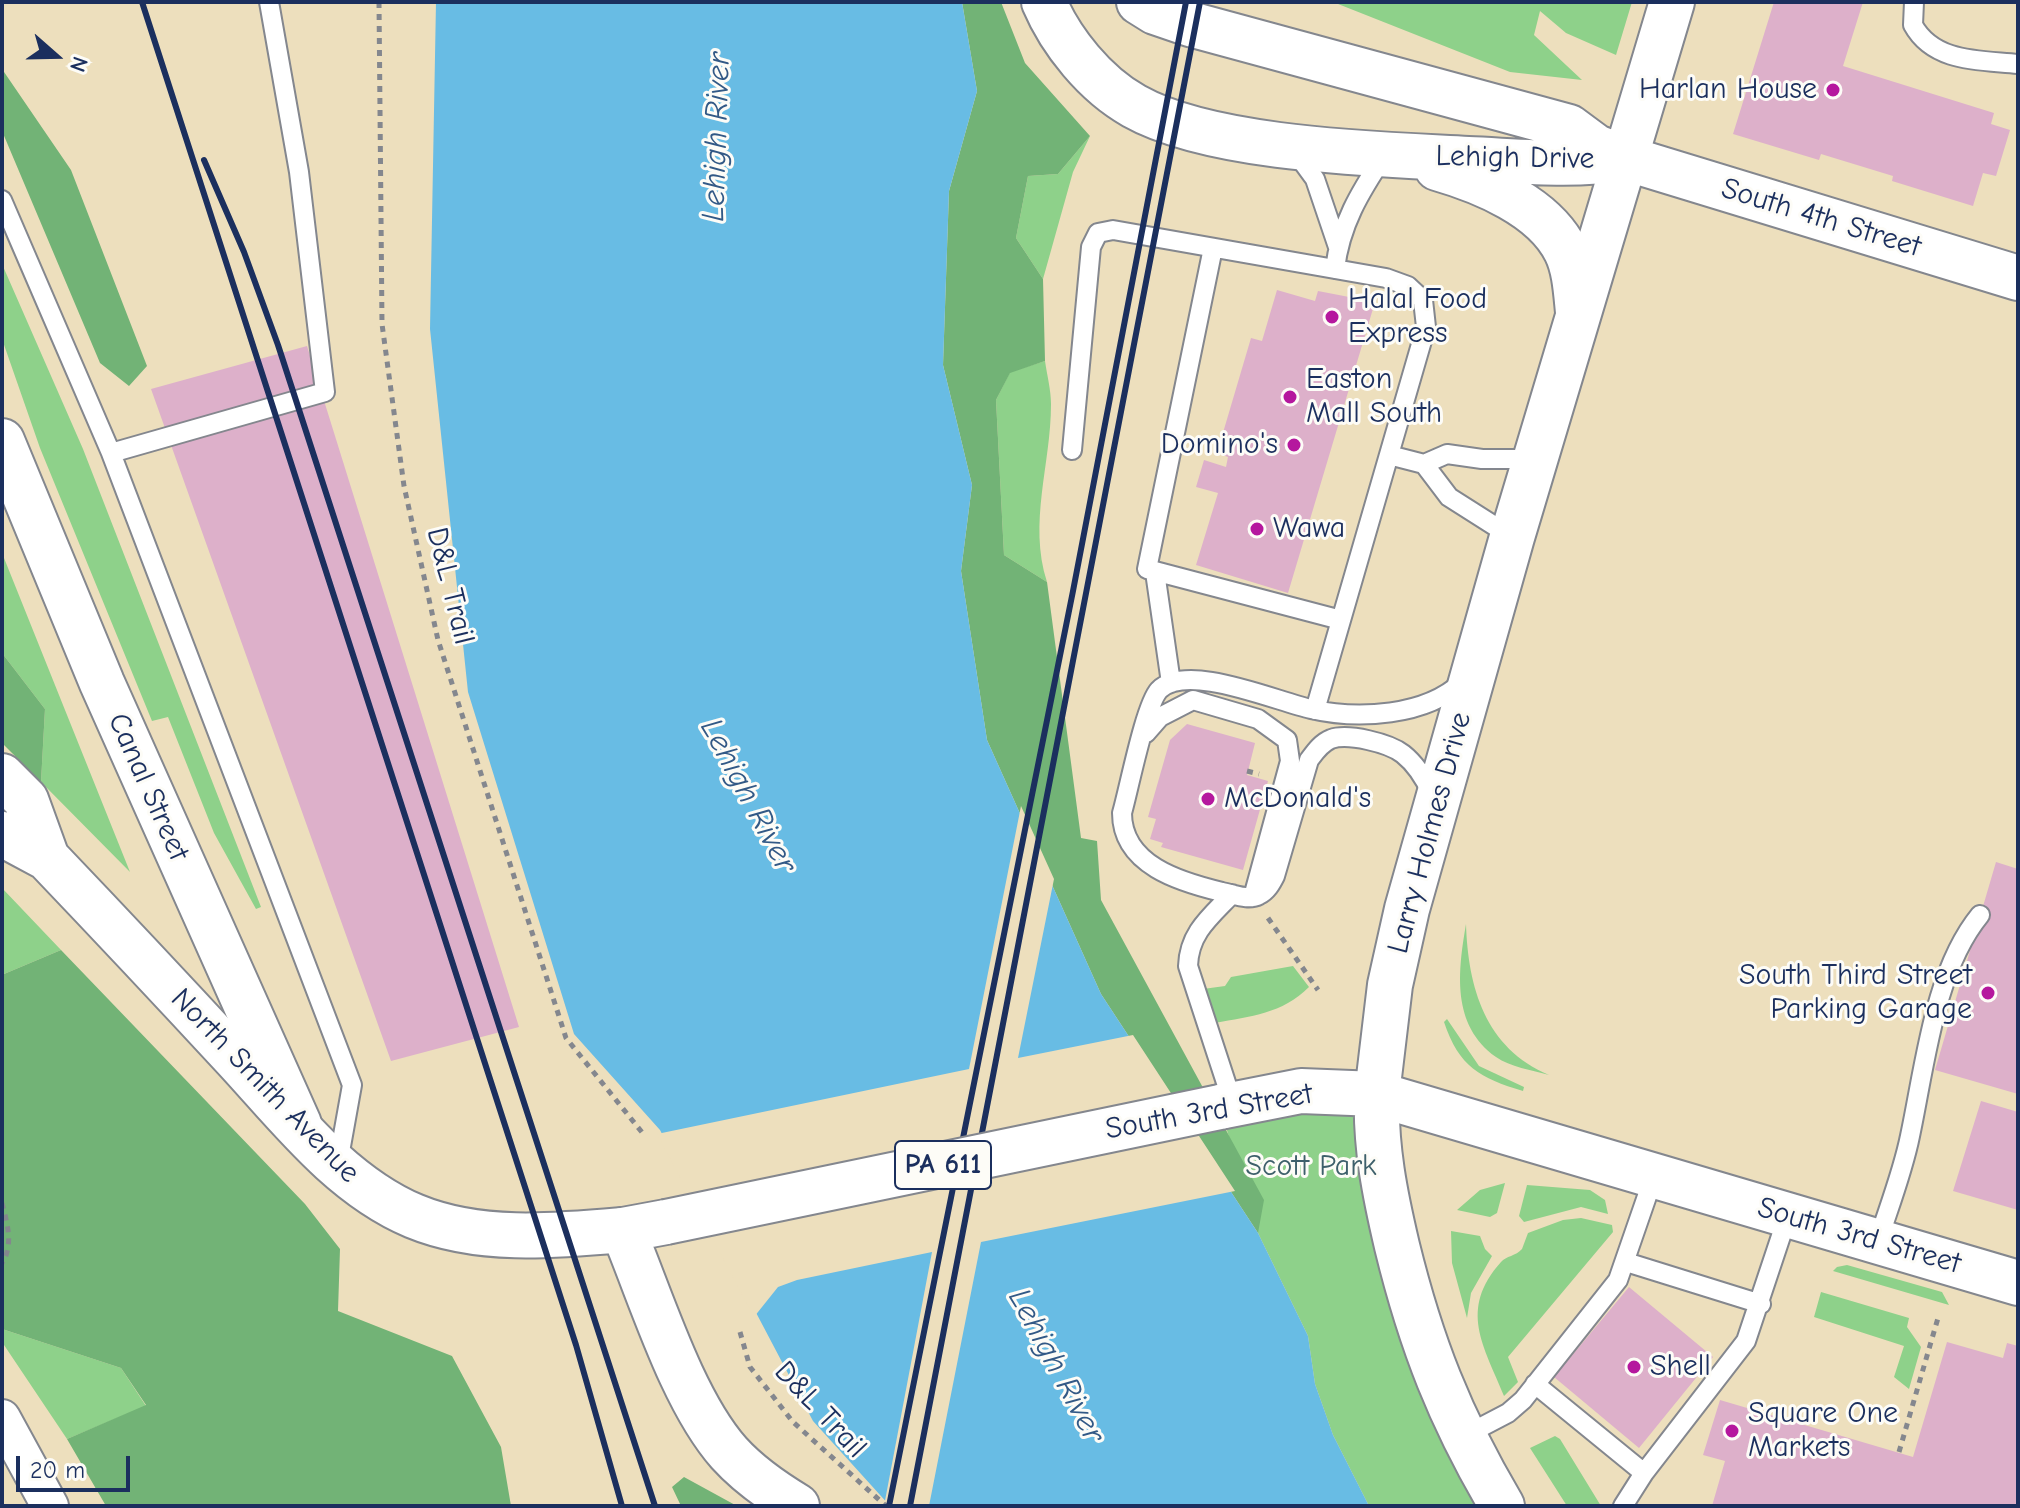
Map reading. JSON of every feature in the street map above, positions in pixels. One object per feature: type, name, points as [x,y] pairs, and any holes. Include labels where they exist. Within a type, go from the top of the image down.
[{"type":"main road","name":"Lehigh Drive","points":[[1044,2],[1059,33],[1110,89],[1135,106],[1189,126],[1285,144],[1385,155],[1588,164],[1625,158]]},
{"type":"main road","name":"Lehigh Drive","points":[[1139,2],[1190,24],[1569,127],[1596,147],[1625,158]]},
{"type":"main road","name":"Larry Holmes Drive","points":[[1502,1506],[1463,1436],[1422,1341],[1380,1163],[1376,1128],[1377,1094],[1390,985],[1437,804],[1512,537],[1672,2]]},
{"type":"main road","points":[[1385,155],[1464,177],[1523,207],[1549,227],[1566,251],[1578,312]]},
{"type":"main road","name":"South 4th Street","points":[[1625,158],[2018,278]]},
{"type":"main road","name":"Canal Street","points":[[2,441],[102,683],[302,1130]]},
{"type":"main road","name":"North Smith Avenue","points":[[2,776],[26,800],[47,858]]},
{"type":"main road","name":"North Smith Avenue","points":[[2,834],[47,858],[302,1130],[338,1166],[377,1198],[416,1217],[471,1231],[551,1236],[623,1230]]},
{"type":"main road","name":"South 3rd Street","points":[[623,1230],[1301,1091],[1377,1094],[2018,1283]]},
{"type":"main road","points":[[623,1230],[705,1419],[740,1464],[797,1506]]},
{"type":"street","points":[[2,1418],[50,1506]]},
{"type":"lane","points":[[111,453],[325,392],[299,172],[269,2]]},
{"type":"lane","points":[[1914,2],[1913,25],[1932,47],[1960,58],[2018,64]]},
{"type":"lane","points":[[1285,144],[1304,160],[1315,179],[1338,247]]},
{"type":"lane","points":[[1335,269],[1338,247],[1355,198],[1385,155]]},
{"type":"lane","points":[[2,200],[111,453],[352,1085],[338,1166]]},
{"type":"lane","points":[[1072,450],[1091,247],[1098,233],[1113,230],[1335,269],[1408,286],[1423,300],[1427,312],[1315,710]]},
{"type":"lane","points":[[1213,248],[1147,569],[1341,620]]},
{"type":"lane","points":[[1389,455],[1424,464],[1447,454],[1482,459],[1535,459]]},
{"type":"lane","points":[[1424,464],[1449,497],[1512,537]]},
{"type":"lane","points":[[1155,572],[1171,683]]},
{"type":"lane","points":[[1437,804],[1423,775],[1401,752],[1352,738],[1332,739],[1320,746],[1309,760],[1275,876],[1268,889],[1253,897],[1182,882],[1164,874],[1128,841],[1122,827],[1122,813],[1153,698],[1171,683],[1197,679],[1315,710],[1388,713],[1440,699],[1475,669]]},
{"type":"lane","points":[[1142,739],[1160,717],[1193,700],[1258,719],[1287,740],[1290,761],[1253,897]]},
{"type":"lane","points":[[1226,1105],[1188,966],[1196,931],[1232,894]]},
{"type":"lane","points":[[1878,1241],[1910,1139],[1923,1063],[1940,1004],[1961,939],[1980,915]]},
{"type":"lane","points":[[1463,1436],[1508,1413],[1618,1280],[1654,1176]]},
{"type":"lane","points":[[1623,1506],[1644,1473],[1737,1356],[1761,1304],[1788,1215]]},
{"type":"lane","points":[[1626,1262],[1761,1304]]},
{"type":"lane","points":[[1535,1384],[1644,1473]]},
{"type":"path","name":"D&L Trail","points":[[379,2],[382,324],[404,486],[438,640],[566,1038],[645,1136]]},
{"type":"path","points":[[2,1203],[9,1230],[8,1252],[2,1263]]},
{"type":"path","points":[[1899,1452],[1938,1318]]},
{"type":"path","name":"D&L Trail","points":[[740,1332],[750,1367],[793,1422],[886,1506]]},
{"type":"green space","points":[[962,2],[1001,2],[1025,63],[1090,136],[1058,174],[1028,176],[1016,238],[1043,279],[1045,361],[1010,373],[996,400],[1004,555],[1047,582],[1081,838],[1097,841],[1101,900],[1264,1200],[1258,1233],[1101,994],[987,740],[961,571],[972,485],[943,365],[949,191],[977,91]]},
{"type":"green space","points":[[1333,2],[1632,2],[1616,55],[1566,33],[1540,11],[1534,35],[1582,80],[1510,72]]},
{"type":"green space","points":[[2,69],[71,170],[147,366],[129,386],[100,363],[2,131]]},
{"type":"green space","points":[[1090,136],[1073,172],[1043,279],[1016,238],[1028,176],[1058,174]]},
{"type":"green space","points":[[2,264],[83,449],[261,907],[256,909],[214,833],[168,717],[152,721],[40,448],[2,339]]},
{"type":"green space","points":[[1045,361],[1051,404],[1040,537],[1047,582],[1004,555],[996,400],[1010,372]]},
{"type":"green space","points":[[2,553],[130,872],[41,782],[45,709],[2,653]]},
{"type":"green space","points":[[2,653],[45,709],[41,782],[2,743]]},
{"type":"green space","points":[[2,888],[61,950],[4,974],[2,987]]},
{"type":"green space","points":[[1466,924],[1471,970],[1484,1013],[1509,1049],[1549,1075],[1514,1066],[1496,1057],[1481,1044],[1471,1029],[1461,996],[1460,978]]},
{"type":"green space","points":[[61,950],[305,1204],[340,1249],[338,1311],[452,1356],[501,1447],[511,1506],[106,1506],[67,1439],[146,1405],[121,1368],[2,1329],[4,974]]},
{"type":"green space","points":[[1293,966],[1309,987],[1299,996],[1253,1016],[1215,1023],[1203,989],[1225,986],[1231,977]]},
{"type":"green space","points":[[1447,1019],[1479,1066],[1524,1087],[1523,1091],[1483,1075],[1464,1060],[1450,1037],[1444,1022]]},
{"type":"green space","name":"Scott Park","points":[[1337,1091],[1376,1128],[1502,1506],[1369,1506],[1333,1435],[1315,1384],[1308,1336],[1258,1233],[1220,1107]]},
{"type":"green space","points":[[1505,1183],[1497,1213],[1490,1217],[1457,1210],[1480,1190]]},
{"type":"green space","points":[[1527,1185],[1590,1190],[1605,1200],[1608,1214],[1581,1207],[1524,1222],[1519,1216]]},
{"type":"green space","points":[[1581,1218],[1612,1225],[1613,1232],[1508,1357],[1518,1382],[1504,1396],[1479,1328],[1478,1312],[1488,1279],[1501,1262],[1522,1249],[1528,1233],[1563,1220]]},
{"type":"green space","points":[[1451,1231],[1480,1236],[1485,1249],[1492,1256],[1471,1293],[1467,1318],[1452,1263]]},
{"type":"green space","points":[[1847,1265],[1942,1292],[1949,1305],[1833,1271]]},
{"type":"green space","points":[[1821,1292],[1909,1318],[1907,1327],[1921,1347],[1909,1389],[1894,1377],[1904,1346],[1814,1317]]},
{"type":"green space","points":[[2,1329],[121,1368],[146,1406],[67,1439],[2,1342]]},
{"type":"green space","points":[[1555,1436],[1560,1439],[1601,1506],[1567,1506],[1530,1448]]},
{"type":"green space","points":[[684,1477],[737,1506],[681,1506],[672,1487]]},
{"type":"water","name":"Lehigh River","points":[[436,2],[962,2],[977,91],[949,191],[943,365],[972,485],[961,571],[987,740],[1101,994],[1258,1233],[1308,1336],[1315,1384],[1333,1435],[1369,1506],[890,1506],[813,1421],[660,1130],[574,1034],[468,692],[430,329]]},
{"type":"pier","points":[[1021,806],[1054,879],[1018,1058],[1133,1035],[1235,1191],[981,1242],[929,1506],[884,1506],[932,1252],[797,1280],[778,1287],[754,1317],[657,1134],[969,1069]]},
{"type":"building","name":"Harlan House","points":[[1774,2],[1863,2],[1843,66],[1994,113],[1991,124],[2010,130],[1996,176],[1983,173],[1973,206],[1892,181],[1893,176],[1821,154],[1819,160],[1733,134]]},
{"type":"building","name":"Easton Mall South","points":[[1277,290],[1315,301],[1318,291],[1375,302],[1288,593],[1196,565],[1218,493],[1196,487],[1204,460],[1226,467],[1228,457],[1217,453],[1251,338],[1262,341]]},
{"type":"building","points":[[307,346],[519,1027],[391,1061],[151,389]]},
{"type":"building","name":"McDonald's","points":[[1187,724],[1255,743],[1247,775],[1268,781],[1243,870],[1161,847],[1163,843],[1150,839],[1156,819],[1148,817],[1170,740]]},
{"type":"building","name":"South Third Street Parking Garage","points":[[1996,862],[2018,869],[2018,1094],[1935,1070]]},
{"type":"building","points":[[1981,1101],[2018,1112],[2018,1210],[1953,1191]]},
{"type":"building","name":"Shell","points":[[1629,1287],[1713,1357],[1639,1448],[1554,1377]]},
{"type":"building","points":[[1947,1342],[2003,1358],[2007,1343],[2018,1346],[2018,1506],[1712,1506],[1725,1461],[1703,1455],[1720,1400],[1913,1457]]},
{"type":"railway","points":[[142,2],[576,1345],[622,1506]]},
{"type":"railway","points":[[889,1506],[1073,591],[1186,2]]},
{"type":"railway","points":[[910,1506],[1200,2]]},
{"type":"railway","points":[[204,160],[244,252],[278,345],[655,1506]]},
{"type":"place","name":"Harlan House","points":[[1833,90]]},
{"type":"place","name":"Halal Food Express","points":[[1332,317]]},
{"type":"place","name":"Easton Mall South","points":[[1290,397]]},
{"type":"place","name":"Domino's","points":[[1294,445]]},
{"type":"place","name":"Wawa","points":[[1257,529]]},
{"type":"place","name":"McDonald's","points":[[1208,799]]},
{"type":"place","name":"South Third Street Parking Garage","points":[[1988,993]]},
{"type":"place","name":"Shell","points":[[1634,1367]]},
{"type":"place","name":"Square One Markets","points":[[1732,1431]]}]
